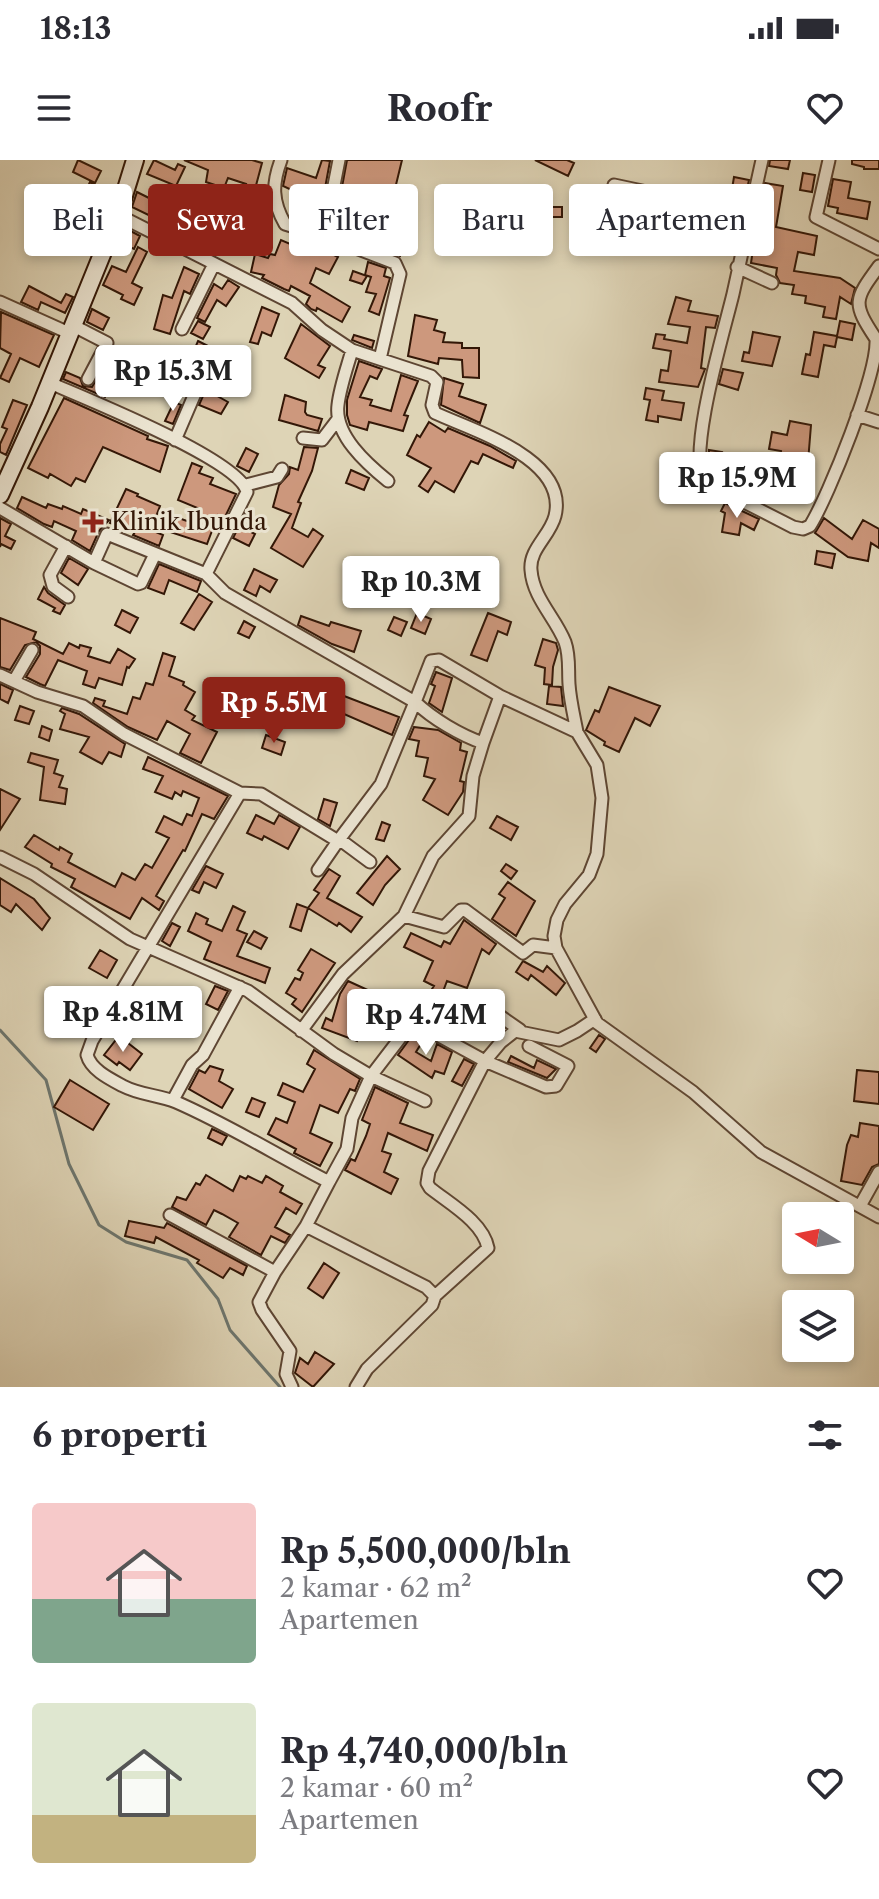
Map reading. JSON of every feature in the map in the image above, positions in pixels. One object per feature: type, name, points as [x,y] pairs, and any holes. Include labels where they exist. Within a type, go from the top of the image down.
[{"type":"main road","points":[[128,184],[135,160]]},
{"type":"main road","points":[[0,495],[50,383],[101,256]]},
{"type":"street","points":[[281,160],[274,187],[275,204],[285,224],[289,225]]},
{"type":"street","points":[[334,184],[339,160]]},
{"type":"street","points":[[757,184],[762,160]]},
{"type":"street","points":[[829,160],[816,217],[879,249]]},
{"type":"street","points":[[132,222],[292,303],[322,330],[352,350],[431,376],[437,382],[432,405],[435,413],[523,454],[543,470],[555,492],[557,507],[555,520],[534,551],[530,567],[538,595],[565,642],[569,658],[570,699],[577,732],[601,777],[597,854],[589,875],[565,904],[557,920],[556,948],[601,1027],[705,1101],[761,1152],[879,1217]]},
{"type":"street","points":[[377,256],[395,263],[400,274],[380,359]]},
{"type":"street","points":[[740,256],[713,372],[700,473],[705,482],[793,527],[808,528],[832,482],[857,415],[878,340],[859,312],[859,302],[863,286],[879,266]]},
{"type":"street","points":[[182,329],[214,264]]},
{"type":"street","points":[[737,267],[772,283]]},
{"type":"street","points":[[1,304],[107,343],[88,379]]},
{"type":"street","points":[[352,350],[337,407],[338,419],[363,461],[388,481]]},
{"type":"street","points":[[50,383],[175,440],[226,468],[246,485],[247,492],[241,507],[206,574]]},
{"type":"street","points":[[175,440],[199,384]]},
{"type":"street","points":[[857,415],[879,422]]},
{"type":"street","points":[[303,438],[322,440],[338,419]]},
{"type":"street","points":[[246,485],[277,477],[282,469]]},
{"type":"street","points":[[746,502],[759,475]]},
{"type":"street","points":[[0,508],[94,563],[138,584],[155,554]]},
{"type":"street","points":[[94,563],[107,534],[206,574],[225,593],[415,702],[469,738],[483,743]]},
{"type":"street","points":[[66,546],[50,575],[53,586],[68,597]]},
{"type":"street","points":[[14,681],[32,650]]},
{"type":"street","points":[[318,870],[381,784],[429,664],[434,660],[500,696],[577,732]]},
{"type":"street","points":[[0,675],[37,692],[83,706],[124,734],[240,793],[261,794],[370,862]]},
{"type":"street","points":[[301,1031],[343,974],[404,916],[433,856],[469,816],[473,776],[500,696]]},
{"type":"street","points":[[240,793],[146,947],[87,1055],[92,1065],[128,1088],[173,1100],[329,1182]]},
{"type":"street","points":[[0,857],[34,874],[95,918],[146,947],[240,987],[371,1076],[425,1101]]},
{"type":"street","points":[[404,916],[444,927],[461,910],[465,910],[523,953],[533,945],[556,948]]},
{"type":"street","points":[[173,1100],[192,1065],[203,1055],[240,987]]},
{"type":"street","points":[[490,1009],[520,1030],[559,1040],[595,1019]]},
{"type":"street","points":[[292,1387],[286,1374],[290,1351],[260,1305],[260,1298],[306,1226],[347,1149],[352,1118],[371,1076],[407,1029]]},
{"type":"street","points":[[356,1387],[367,1369],[432,1305],[435,1296],[488,1248],[486,1238],[465,1215],[427,1183],[429,1171],[485,1061],[513,1031],[520,1030]]},
{"type":"street","points":[[432,1032],[485,1061],[552,1088],[568,1066],[529,1046]]},
{"type":"street","points":[[860,1206],[879,1172]]},
{"type":"street","points":[[170,1215],[275,1272]]},
{"type":"street","points":[[306,1226],[426,1287],[435,1296]]},
{"type":"building","points":[[78,160],[101,171],[95,183],[73,172]]},
{"type":"building","points":[[154,160],[175,170],[178,164],[185,167],[177,184],[147,174]]},
{"type":"building","points":[[184,160],[252,160],[262,163],[256,184],[228,178],[226,184],[212,184],[206,182],[208,170]]},
{"type":"building","points":[[322,160],[330,161],[326,184],[289,184],[289,189],[283,186],[287,168],[316,178]]},
{"type":"building","points":[[347,160],[402,160],[396,184],[343,184]]},
{"type":"building","points":[[535,160],[567,160],[574,163],[568,176]]},
{"type":"building","points":[[770,160],[790,160],[788,169],[769,166]]},
{"type":"building","points":[[852,160],[879,160],[879,169],[864,169],[852,164]]},
{"type":"building","points":[[803,173],[815,175],[812,192],[800,190]]},
{"type":"building","points":[[734,177],[749,180],[748,184],[733,184]]},
{"type":"building","points":[[833,179],[851,182],[848,198],[870,202],[867,219],[837,213],[838,208],[828,206]]},
{"type":"building","points":[[774,184],[783,186],[776,227],[817,236],[814,255],[798,252],[794,271],[840,278],[855,288],[851,304],[840,297],[836,319],[823,317],[825,307],[805,303],[806,296],[792,294],[794,285],[780,283],[777,268],[751,263],[752,256],[774,256]]},
{"type":"building","points":[[137,192],[148,198],[148,215],[132,207]]},
{"type":"building","points":[[553,207],[562,207],[562,217],[553,217]]},
{"type":"building","points":[[132,232],[140,236],[132,248]]},
{"type":"building","points":[[281,240],[289,244],[289,256],[338,257],[329,274],[316,268],[310,283],[350,307],[342,322],[317,308],[316,311],[311,309],[306,304],[310,296],[291,286],[289,291],[284,289],[262,278],[264,275],[251,272],[255,256],[268,258],[275,255]]},
{"type":"building","points":[[138,247],[147,252],[132,283],[142,288],[134,305],[121,299],[123,295],[103,285],[112,266],[126,272]]},
{"type":"building","points":[[368,262],[386,268],[384,276],[390,278],[379,315],[369,311],[376,294],[366,292],[371,277],[365,275]]},
{"type":"building","points":[[184,267],[199,274],[190,294],[184,291],[170,334],[154,329],[163,295],[172,298]]},
{"type":"building","points":[[353,271],[367,276],[362,284],[350,280]]},
{"type":"building","points":[[228,280],[239,287],[226,306],[217,300],[205,322],[197,318],[214,284],[222,289]]},
{"type":"building","points":[[29,286],[61,303],[66,294],[73,297],[65,313],[41,302],[38,310],[21,302]]},
{"type":"building","points":[[676,297],[691,301],[688,311],[718,316],[715,328],[706,327],[701,368],[705,369],[698,387],[659,382],[661,370],[668,371],[671,351],[653,348],[656,334],[665,335],[664,339],[687,343],[690,327],[668,324]]},
{"type":"building","points":[[262,307],[279,314],[271,336],[262,332],[258,344],[250,342]]},
{"type":"building","points":[[92,309],[109,318],[103,330],[87,322]]},
{"type":"building","points":[[1,312],[54,335],[39,367],[20,358],[9,382],[0,378],[11,354],[0,348]]},
{"type":"building","points":[[415,315],[437,320],[434,330],[445,333],[443,342],[462,343],[462,348],[479,348],[479,378],[463,377],[462,360],[439,358],[438,364],[408,356]]},
{"type":"building","points":[[198,321],[210,327],[203,339],[191,333]]},
{"type":"building","points":[[840,321],[855,324],[852,340],[837,337],[835,347],[824,345],[818,377],[802,374],[806,354],[810,355],[814,332],[837,336]]},
{"type":"building","points":[[301,324],[330,346],[318,365],[325,368],[319,378],[285,358]]},
{"type":"building","points":[[753,332],[780,337],[772,366],[742,361],[744,352],[749,353]]},
{"type":"building","points":[[354,335],[374,341],[372,348],[352,340]]},
{"type":"building","points":[[198,341],[210,347],[200,366],[203,368],[200,375],[186,369]]},
{"type":"building","points":[[111,354],[138,366],[126,393],[110,386],[105,397],[63,379],[66,372],[80,378],[83,386],[92,387]]},
{"type":"building","points":[[359,361],[382,369],[377,379],[370,376],[360,397],[372,400],[370,405],[391,411],[401,375],[418,381],[404,415],[408,416],[403,431],[369,422],[367,430],[350,425],[347,400]]},
{"type":"building","points":[[723,369],[743,373],[738,390],[719,384]]},
{"type":"building","points":[[205,376],[217,381],[212,393],[228,402],[221,414],[199,405],[207,387]]},
{"type":"building","points":[[444,378],[463,384],[459,396],[486,405],[480,423],[441,405]]},
{"type":"building","points":[[646,388],[664,391],[662,400],[684,403],[681,420],[658,416],[658,422],[646,420],[650,400],[644,399]]},
{"type":"building","points":[[285,395],[306,402],[307,415],[322,419],[318,431],[279,420]]},
{"type":"building","points":[[64,398],[148,436],[147,439],[168,446],[160,472],[103,447],[85,482],[76,478],[71,486],[50,474],[48,478],[28,468]]},
{"type":"building","points":[[13,400],[27,405],[6,455],[0,452],[7,429],[2,427]]},
{"type":"building","points":[[174,402],[181,405],[173,424],[165,421]]},
{"type":"building","points":[[790,421],[811,425],[808,462],[780,457],[781,451],[769,449],[772,432],[787,435]]},
{"type":"building","points":[[429,422],[445,432],[448,428],[490,446],[516,461],[513,468],[483,454],[478,464],[471,461],[454,492],[435,481],[428,492],[419,486],[431,468],[407,455],[417,435],[420,437]]},
{"type":"building","points":[[304,447],[318,448],[292,528],[308,537],[313,529],[323,536],[303,567],[271,548],[291,514],[273,507],[279,485],[289,474],[290,467],[298,470]]},
{"type":"building","points":[[246,448],[258,454],[249,472],[237,466]]},
{"type":"building","points":[[709,450],[722,452],[720,460],[740,465],[751,473],[744,486],[729,478],[728,482],[719,480],[722,468],[709,466]]},
{"type":"building","points":[[192,463],[202,467],[199,473],[213,478],[210,484],[236,494],[225,517],[218,515],[207,544],[170,532],[176,517],[195,524],[200,509],[178,500]]},
{"type":"building","points":[[351,470],[369,478],[364,490],[346,483]]},
{"type":"building","points":[[126,489],[160,506],[151,530],[163,535],[159,546],[133,535],[135,532],[110,523]]},
{"type":"building","points":[[22,497],[46,508],[48,504],[62,509],[63,506],[81,514],[83,509],[109,520],[99,531],[90,551],[72,540],[76,531],[54,521],[52,527],[44,524],[17,508]]},
{"type":"building","points":[[725,503],[759,519],[754,530],[741,523],[739,535],[722,532],[725,513],[721,511]]},
{"type":"building","points":[[245,514],[257,520],[249,546],[233,538]]},
{"type":"building","points":[[0,518],[11,524],[5,536],[15,541],[11,549],[1,544],[0,547]]},
{"type":"building","points":[[824,518],[852,539],[863,520],[879,529],[879,548],[871,543],[868,561],[848,557],[815,533]]},
{"type":"building","points":[[817,551],[835,554],[832,568],[815,564]]},
{"type":"building","points":[[69,558],[88,569],[78,585],[61,573]]},
{"type":"building","points":[[159,564],[201,581],[197,592],[169,580],[164,594],[148,588]]},
{"type":"building","points":[[254,569],[277,580],[270,592],[260,586],[256,596],[244,590]]},
{"type":"building","points":[[44,587],[65,605],[60,614],[38,599]]},
{"type":"building","points":[[199,594],[212,602],[194,630],[181,623]]},
{"type":"building","points":[[122,610],[138,618],[130,633],[115,625]]},
{"type":"building","points":[[417,613],[431,619],[425,634],[411,628]]},
{"type":"building","points":[[488,613],[511,622],[507,635],[498,631],[487,661],[471,655]]},
{"type":"building","points":[[301,616],[329,626],[331,622],[361,631],[354,652],[298,625]]},
{"type":"building","points":[[394,617],[407,622],[401,636],[388,630]]},
{"type":"building","points":[[0,618],[36,632],[33,639],[63,654],[69,643],[79,648],[80,645],[91,648],[88,656],[110,663],[118,649],[135,659],[127,667],[122,685],[99,678],[95,688],[83,684],[87,671],[58,660],[45,686],[26,677],[40,654],[40,646],[36,642],[25,645],[10,670],[0,667]]},
{"type":"building","points":[[244,621],[255,627],[249,638],[238,633]]},
{"type":"building","points":[[543,639],[556,643],[558,650],[552,685],[544,684],[545,668],[535,665]]},
{"type":"building","points":[[163,653],[175,657],[169,676],[184,682],[183,685],[195,692],[185,710],[195,716],[192,720],[217,732],[201,763],[180,753],[190,734],[167,721],[157,740],[128,727],[93,703],[95,698],[105,701],[103,706],[127,714],[133,697],[140,699],[146,683],[153,685]]},
{"type":"building","points":[[436,672],[452,678],[442,712],[429,703]]},
{"type":"building","points":[[0,684],[13,690],[8,703],[0,699]]},
{"type":"building","points":[[549,686],[561,687],[563,706],[547,704]]},
{"type":"building","points":[[609,687],[660,706],[650,726],[635,718],[619,752],[604,745],[605,742],[586,730],[595,710],[599,712]]},
{"type":"building","points":[[344,696],[399,717],[392,735],[337,711]]},
{"type":"building","points":[[20,706],[34,711],[29,724],[15,720]]},
{"type":"building","points":[[62,708],[79,714],[125,744],[121,757],[109,752],[102,764],[80,752],[89,737],[60,729],[65,714],[60,711]]},
{"type":"building","points":[[42,726],[52,730],[49,741],[39,737]]},
{"type":"building","points":[[414,727],[438,730],[461,743],[460,750],[467,752],[460,781],[464,782],[463,792],[448,815],[423,800],[435,779],[424,776],[428,758],[416,756],[419,741],[409,739]]},
{"type":"building","points":[[266,735],[285,742],[281,755],[262,748]]},
{"type":"building","points":[[31,753],[58,760],[54,773],[63,776],[59,787],[67,789],[65,804],[40,800],[44,767],[28,762]]},
{"type":"building","points":[[148,757],[228,796],[214,819],[202,814],[185,851],[156,896],[164,901],[159,910],[142,898],[130,919],[71,887],[75,879],[51,867],[52,864],[25,847],[34,835],[72,854],[68,862],[115,887],[122,873],[135,880],[145,864],[152,868],[169,838],[156,832],[164,816],[182,825],[187,814],[192,816],[199,798],[183,791],[181,796],[175,792],[172,799],[155,792],[163,776],[143,769]]},
{"type":"building","points":[[0,789],[20,799],[0,830]]},
{"type":"building","points":[[324,799],[337,803],[330,826],[318,819]]},
{"type":"building","points":[[256,815],[274,824],[279,815],[300,827],[288,849],[264,836],[262,840],[247,833]]},
{"type":"building","points":[[497,816],[518,827],[511,840],[490,828]]},
{"type":"building","points":[[382,822],[390,825],[384,841],[376,839]]},
{"type":"building","points":[[387,856],[400,869],[385,885],[373,905],[357,893]]},
{"type":"building","points":[[506,864],[517,871],[511,879],[501,871]]},
{"type":"building","points":[[206,866],[223,874],[216,888],[204,882],[199,893],[192,890]]},
{"type":"building","points":[[329,869],[340,876],[327,898],[362,917],[351,932],[308,908],[319,893],[314,890]]},
{"type":"building","points":[[0,878],[34,899],[50,918],[42,930],[16,904],[11,912],[0,905]]},
{"type":"building","points":[[508,882],[535,901],[516,936],[492,919],[505,898],[499,894]]},
{"type":"building","points":[[297,904],[308,908],[301,931],[290,927]]},
{"type":"building","points":[[233,906],[245,912],[237,930],[247,934],[237,956],[270,968],[265,983],[204,959],[211,942],[188,931],[196,913],[208,919],[206,924],[222,931]]},
{"type":"building","points":[[464,920],[496,944],[489,954],[482,949],[467,988],[447,981],[439,1002],[427,1020],[416,1013],[434,986],[424,981],[433,961],[404,947],[411,933],[441,947],[444,941],[450,944]]},
{"type":"building","points":[[172,923],[180,927],[170,946],[162,941]]},
{"type":"building","points":[[254,931],[267,938],[261,949],[247,942]]},
{"type":"building","points":[[311,949],[335,963],[302,1012],[292,1004],[296,999],[286,993],[295,978],[300,980],[303,973],[298,970]]},
{"type":"building","points":[[100,950],[117,960],[107,978],[89,968]]},
{"type":"building","points":[[523,961],[543,972],[547,966],[565,983],[556,995],[531,975],[528,980],[516,972]]},
{"type":"building","points":[[348,981],[394,1002],[388,1018],[370,1012],[357,1041],[322,1028],[326,1018],[332,1021],[340,994]]},
{"type":"building","points":[[215,986],[228,991],[218,1010],[206,1004]]},
{"type":"building","points":[[143,989],[167,1004],[148,1031],[131,1021],[141,1005],[135,1002]]},
{"type":"building","points":[[468,999],[479,1005],[463,1038],[451,1033]]},
{"type":"building","points":[[414,1033],[424,1039],[416,1052],[431,1061],[437,1044],[452,1052],[444,1074],[435,1071],[432,1078],[398,1055]]},
{"type":"building","points":[[599,1035],[605,1039],[596,1052],[590,1048]]},
{"type":"building","points":[[119,1036],[142,1054],[130,1070],[104,1055]]},
{"type":"building","points":[[314,1050],[360,1079],[355,1091],[350,1089],[338,1113],[320,1105],[310,1133],[332,1143],[320,1166],[294,1153],[296,1149],[268,1134],[276,1118],[287,1123],[295,1102],[278,1095],[283,1083],[303,1092],[315,1069],[307,1064]]},
{"type":"building","points":[[511,1056],[534,1068],[537,1060],[556,1069],[547,1078],[508,1062]]},
{"type":"building","points":[[464,1059],[474,1064],[462,1086],[452,1081]]},
{"type":"building","points":[[210,1066],[223,1070],[219,1081],[233,1089],[222,1108],[189,1089],[199,1070],[205,1073]]},
{"type":"building","points":[[857,1070],[879,1072],[879,1104],[854,1101]]},
{"type":"building","points":[[70,1080],[109,1104],[93,1130],[54,1107]]},
{"type":"building","points":[[375,1087],[408,1103],[400,1123],[433,1135],[427,1151],[388,1133],[382,1151],[391,1154],[384,1172],[398,1179],[391,1194],[345,1170],[351,1159],[355,1161],[366,1136],[370,1124],[362,1120]]},
{"type":"building","points":[[252,1098],[265,1103],[259,1117],[246,1112]]},
{"type":"building","points":[[860,1123],[879,1126],[879,1164],[872,1167],[862,1185],[841,1181],[847,1145],[851,1135],[858,1137]]},
{"type":"building","points":[[212,1129],[227,1136],[222,1145],[208,1138]]},
{"type":"building","points":[[206,1175],[233,1191],[240,1176],[246,1179],[248,1176],[262,1183],[266,1176],[283,1186],[280,1192],[302,1204],[296,1214],[286,1208],[275,1227],[290,1235],[285,1243],[271,1236],[261,1255],[229,1237],[238,1223],[222,1214],[214,1210],[206,1225],[172,1207],[177,1197],[186,1200],[196,1183],[200,1185]]},
{"type":"building","points":[[129,1221],[164,1228],[167,1223],[247,1266],[243,1275],[230,1268],[223,1278],[197,1263],[199,1260],[156,1237],[154,1243],[125,1236]]},
{"type":"building","points":[[324,1263],[339,1273],[323,1298],[308,1288]]},
{"type":"building","points":[[315,1352],[334,1364],[313,1387],[295,1373],[300,1358],[308,1364]]},
{"type":"waterway","points":[[0,1030],[46,1080],[69,1164],[99,1225],[126,1242],[187,1260],[218,1299],[230,1330],[280,1387]]},
{"type":"place","name":"Klinik Ibunda","points":[[93,522]]}]
